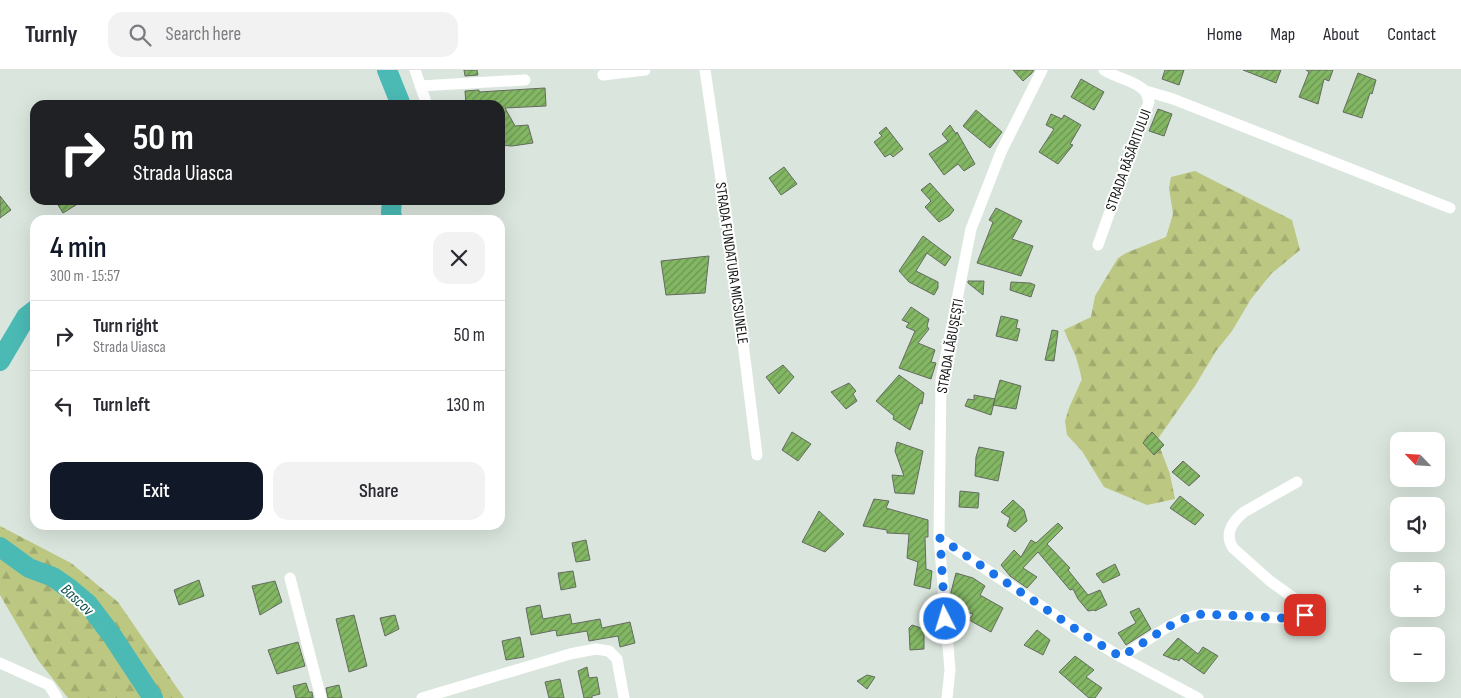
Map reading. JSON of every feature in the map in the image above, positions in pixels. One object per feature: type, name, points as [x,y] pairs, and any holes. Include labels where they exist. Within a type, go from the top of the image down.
[{"type":"street","points":[[415,70],[425,100]]},
{"type":"street","points":[[603,75],[645,70]]},
{"type":"street","name":"STRADA FUNDATURA MICSUNELE","points":[[705,70],[731,247],[757,455]]},
{"type":"street","name":"STRADA LĂBUȘEȘTI","points":[[947,698],[950,670],[940,538],[941,380],[972,229],[1001,152],[1042,70]]},
{"type":"street","name":"STRADA RĂSĂRITULUI","points":[[1098,245],[1149,102],[1146,91],[1135,84],[1112,76],[1104,70]]},
{"type":"street","points":[[420,86],[525,80]]},
{"type":"street","points":[[1146,91],[1450,208]]},
{"type":"street","points":[[1121,657],[1166,628],[1183,619],[1202,614],[1302,619],[1305,615],[1302,604],[1255,568],[1229,542],[1229,532],[1237,518],[1244,512],[1297,482]]},
{"type":"street","points":[[940,538],[1086,636],[1198,698]]},
{"type":"street","points":[[290,578],[322,698]]},
{"type":"street","points":[[422,698],[570,654],[596,649],[609,651],[617,659],[624,698]]},
{"type":"street","points":[[0,663],[49,685],[57,698]]},
{"type":"green space","points":[[1195,171],[1292,220],[1300,250],[1271,274],[1251,299],[1232,331],[1216,351],[1195,386],[1157,440],[1170,474],[1175,499],[1147,505],[1104,487],[1082,451],[1067,435],[1065,421],[1082,379],[1076,357],[1064,330],[1091,317],[1095,296],[1118,258],[1166,237],[1173,214],[1169,188],[1171,177]]},
{"type":"green space","points":[[0,526],[71,563],[118,602],[184,698],[68,698],[38,660],[0,595]]},
{"type":"building","points":[[464,70],[477,70],[478,75],[465,76]]},
{"type":"building","points":[[1013,70],[1034,70],[1023,81]]},
{"type":"building","points":[[1165,70],[1184,70],[1179,85],[1162,79]]},
{"type":"building","points":[[1243,70],[1281,70],[1276,83]]},
{"type":"building","points":[[1306,70],[1333,70],[1329,81],[1324,79],[1318,104],[1299,97],[1309,72]]},
{"type":"building","points":[[1358,73],[1376,80],[1362,118],[1343,112]]},
{"type":"building","points":[[1081,79],[1104,92],[1094,110],[1071,97]]},
{"type":"building","points":[[545,88],[546,106],[505,108],[505,100],[466,100],[465,91],[479,90],[479,92]]},
{"type":"building","points":[[505,108],[515,126],[528,125],[533,143],[505,145]]},
{"type":"building","points":[[1158,109],[1172,114],[1164,136],[1149,131]]},
{"type":"building","points":[[976,110],[1002,132],[990,148],[963,126]]},
{"type":"building","points":[[1051,114],[1062,119],[1064,115],[1081,125],[1070,144],[1073,145],[1058,164],[1039,152],[1054,129],[1046,125]]},
{"type":"building","points":[[950,125],[956,134],[957,132],[975,164],[964,171],[958,164],[944,175],[929,154],[948,141],[942,134]]},
{"type":"building","points":[[886,127],[903,149],[893,157],[890,154],[885,157],[874,142],[882,136],[879,133]]},
{"type":"building","points":[[784,167],[797,184],[781,195],[769,178]]},
{"type":"building","points":[[930,183],[954,210],[949,216],[939,222],[925,207],[931,201],[921,190]]},
{"type":"building","points":[[0,196],[11,210],[0,218]]},
{"type":"building","points":[[58,205],[76,205],[63,213]]},
{"type":"building","points":[[996,208],[1022,221],[1012,239],[1033,246],[1021,276],[977,263],[993,222],[989,220]]},
{"type":"building","points":[[923,236],[951,257],[945,266],[927,253],[916,271],[938,282],[938,288],[934,295],[909,282],[899,271]]},
{"type":"building","points":[[709,256],[705,293],[666,295],[661,261]]},
{"type":"building","points":[[968,281],[984,281],[983,295],[968,283]]},
{"type":"building","points":[[1011,282],[1035,285],[1031,297],[1010,290]]},
{"type":"building","points":[[911,307],[929,319],[927,326],[929,329],[918,343],[935,350],[931,362],[936,363],[931,379],[899,368],[915,331],[906,327],[909,323],[902,320]]},
{"type":"building","points":[[1001,316],[1018,320],[1016,328],[1020,329],[1017,341],[996,336]]},
{"type":"building","points":[[1052,330],[1058,331],[1054,361],[1045,360]]},
{"type":"building","points":[[783,365],[794,377],[779,394],[766,377]]},
{"type":"building","points":[[899,375],[924,393],[922,404],[920,403],[910,430],[893,419],[894,416],[876,401]]},
{"type":"building","points":[[1000,380],[1021,386],[1016,409],[993,405]]},
{"type":"building","points":[[849,383],[856,391],[853,394],[857,401],[846,409],[831,392]]},
{"type":"building","points":[[974,395],[995,399],[991,415],[965,406],[968,399],[974,400]]},
{"type":"building","points":[[792,432],[811,444],[798,461],[782,450]]},
{"type":"building","points":[[1152,432],[1164,445],[1154,455],[1143,443]]},
{"type":"building","points":[[897,442],[923,451],[914,494],[895,493],[892,475],[904,476],[895,451]]},
{"type":"building","points":[[979,447],[1004,452],[998,481],[975,476],[976,457]]},
{"type":"building","points":[[1183,461],[1200,476],[1189,486],[1172,472]]},
{"type":"building","points":[[960,491],[979,493],[978,508],[959,507]]},
{"type":"building","points":[[1180,496],[1204,515],[1195,525],[1170,508]]},
{"type":"building","points":[[874,499],[889,501],[886,508],[928,520],[928,537],[925,537],[926,569],[932,571],[930,589],[914,585],[918,562],[907,558],[909,534],[887,533],[887,530],[863,526]]},
{"type":"building","points":[[1013,500],[1024,510],[1027,521],[1015,532],[1007,526],[1010,518],[1001,512]]},
{"type":"building","points":[[819,511],[844,534],[825,552],[802,542]]},
{"type":"building","points":[[1058,523],[1063,528],[1047,544],[1070,568],[1068,570],[1088,595],[1100,590],[1107,605],[1095,611],[1088,611],[1078,599],[1073,589],[1070,590],[1038,552],[1023,568],[1037,577],[1027,588],[1010,576],[1001,565],[1014,550],[1021,557],[1031,540],[1036,543]]},
{"type":"building","points":[[586,540],[590,560],[576,562],[572,543]]},
{"type":"building","points":[[1115,564],[1120,575],[1103,583],[1096,574]]},
{"type":"building","points":[[573,571],[576,587],[561,590],[558,573]]},
{"type":"building","points":[[956,573],[973,578],[985,586],[980,595],[1003,608],[991,632],[969,620],[973,614],[953,608],[956,598],[951,597],[951,592]]},
{"type":"building","points":[[199,580],[204,596],[179,605],[174,590]]},
{"type":"building","points":[[275,581],[282,602],[260,615],[252,586]]},
{"type":"building","points":[[540,605],[543,619],[570,614],[572,624],[600,619],[602,628],[630,622],[635,643],[620,647],[618,636],[589,641],[587,631],[557,636],[556,630],[531,635],[526,608]]},
{"type":"building","points":[[1139,608],[1151,629],[1126,645],[1118,633],[1136,623],[1130,612]]},
{"type":"building","points":[[354,615],[367,666],[349,672],[336,619]]},
{"type":"building","points":[[395,615],[399,629],[385,636],[380,618]]},
{"type":"building","points":[[912,625],[924,629],[924,649],[910,650],[909,628]]},
{"type":"building","points":[[1037,630],[1050,640],[1043,655],[1024,645]]},
{"type":"building","points":[[520,637],[524,657],[506,660],[502,641]]},
{"type":"building","points":[[1178,638],[1198,654],[1203,647],[1218,656],[1204,674],[1181,658],[1179,661],[1163,655]]},
{"type":"building","points":[[298,642],[305,666],[277,674],[268,650]]},
{"type":"building","points":[[1075,656],[1094,670],[1086,677],[1102,688],[1095,698],[1089,698],[1059,672]]},
{"type":"building","points":[[587,667],[589,678],[597,677],[600,694],[592,696],[592,698],[584,698],[578,671]]},
{"type":"building","points":[[867,675],[875,677],[867,689],[857,681]]},
{"type":"building","points":[[560,679],[564,698],[549,698],[545,682]]},
{"type":"building","points":[[306,683],[309,692],[312,692],[313,698],[296,698],[293,686]]},
{"type":"building","points":[[339,685],[342,698],[328,698],[326,688]]},
{"type":"waterway","name":"Bascov","points":[[387,70],[399,100]]},
{"type":"waterway","name":"Bascov","points":[[392,205],[392,215]]},
{"type":"waterway","name":"Bascov","points":[[0,361],[26,317],[30,314]]},
{"type":"waterway","name":"Bascov","points":[[0,547],[29,568],[53,577],[88,604],[113,637],[153,698]]},
{"type":"route","points":[[945,619],[940,538],[1086,636],[1121,657],[1166,628],[1183,619],[1202,614],[1302,619],[1305,615]]}]
